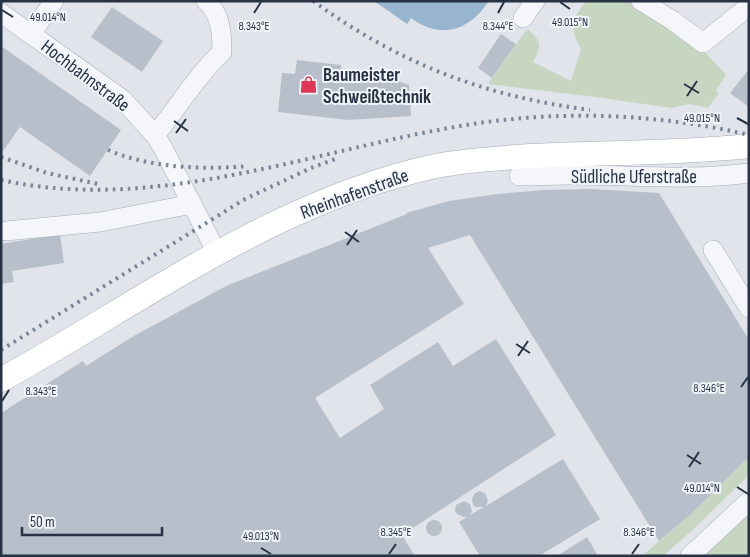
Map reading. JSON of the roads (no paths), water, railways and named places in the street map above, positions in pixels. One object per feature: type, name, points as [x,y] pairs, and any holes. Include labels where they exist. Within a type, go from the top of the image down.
[{"type":"main road","name":"Rheinhafenstraße","points":[[1,380],[217,253],[294,214],[387,178],[438,166],[510,157],[586,153],[674,152],[749,146]]},
{"type":"street","points":[[31,34],[54,1]]},
{"type":"street","points":[[155,134],[172,115],[213,60],[222,52],[222,37],[217,14],[206,1]]},
{"type":"street","points":[[523,18],[535,1]]},
{"type":"street","points":[[641,1],[672,20],[703,43],[749,6]]},
{"type":"street","name":"Hochbahnstraße","points":[[1,13],[122,99],[155,134],[217,253]]},
{"type":"street","name":"Südliche Uferstraße","points":[[519,176],[572,175],[648,178],[728,176],[749,173]]},
{"type":"street","points":[[6,231],[100,222],[192,204]]},
{"type":"street","points":[[713,250],[749,308]]},
{"type":"street","points":[[690,556],[749,501]]},
{"type":"water","points":[[374,1],[489,1],[473,19],[454,29],[444,30],[422,25],[411,18],[407,24]]},
{"type":"railway","points":[[313,1],[378,43],[444,74],[514,96],[590,110]]},
{"type":"railway","points":[[1,180],[59,188],[118,189],[176,184],[235,175],[408,136],[466,125],[536,117],[608,116],[643,118],[679,122],[749,135]]},
{"type":"railway","points":[[108,150],[141,161],[159,164],[213,168],[248,166]]},
{"type":"railway","points":[[1,157],[47,173],[98,184]]},
{"type":"railway","points":[[1,350],[245,199],[311,168],[338,158]]},
{"type":"place","name":"Baumeister Schweißtechnik","points":[[309,85]]}]
